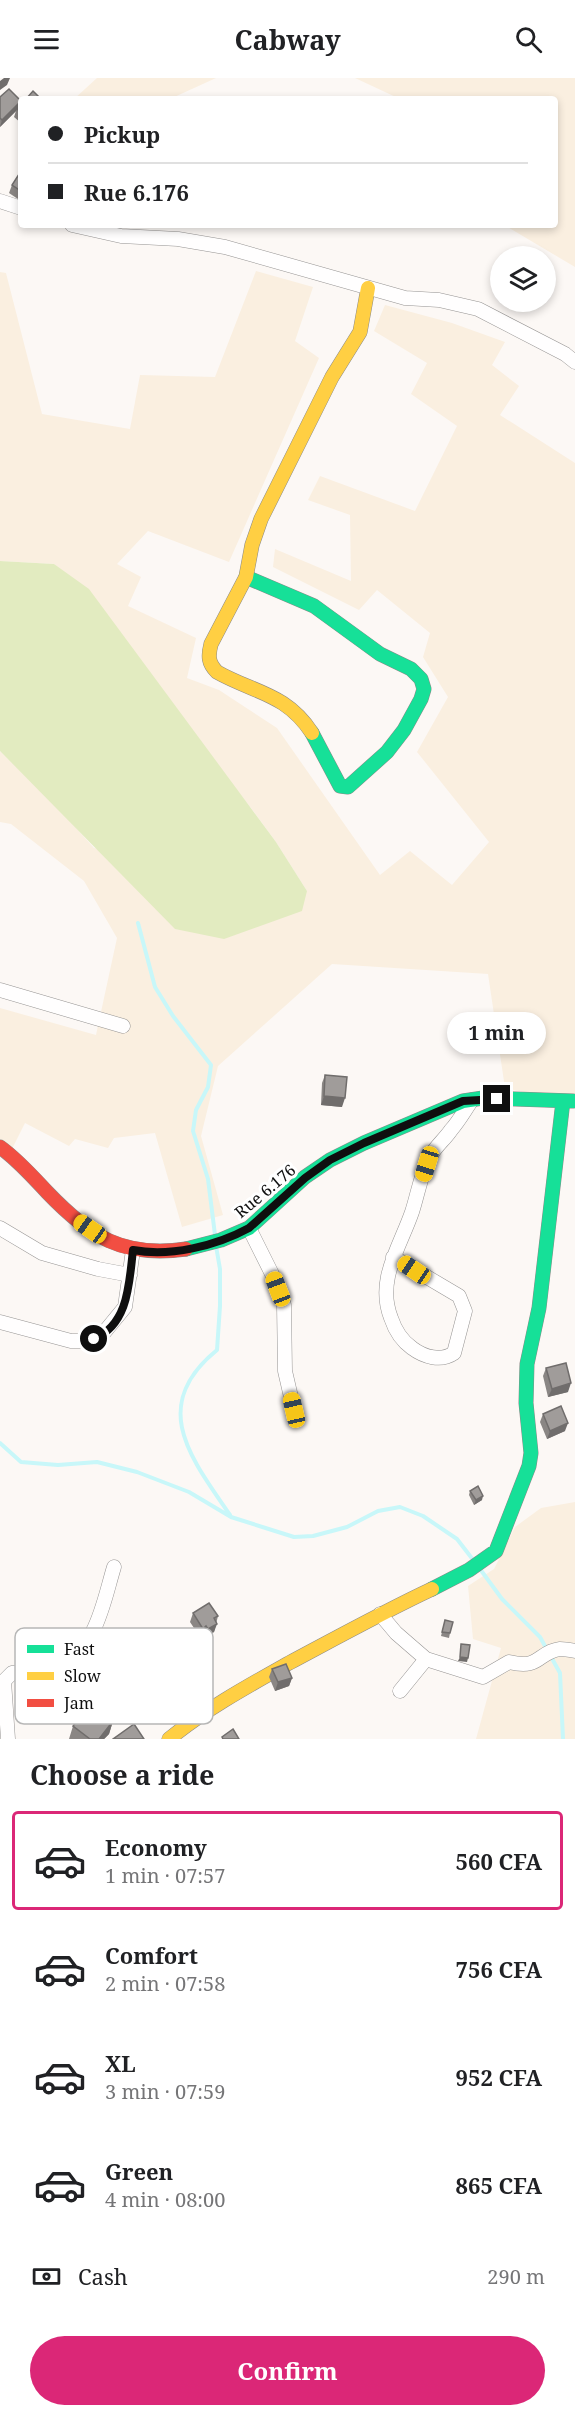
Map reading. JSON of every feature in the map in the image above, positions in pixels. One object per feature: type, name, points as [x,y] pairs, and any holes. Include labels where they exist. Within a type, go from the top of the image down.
[{"type":"street","points":[[0,201],[18,207]]},
{"type":"street","points":[[85,228],[121,236],[198,241],[405,298],[439,300],[478,309],[565,354],[575,362]]},
{"type":"street","points":[[246,577],[314,606],[380,654],[411,669],[421,679],[424,689],[422,699],[410,721],[387,752],[348,787],[340,786],[324,753],[295,710],[217,672],[210,665],[208,655],[211,644],[246,577],[252,545],[261,519],[332,377],[360,332],[368,288]]},
{"type":"street","points":[[0,990],[123,1026]]},
{"type":"street","name":"Rue 6.176","points":[[0,1147],[25,1166],[55,1200],[76,1219],[104,1239],[143,1252],[171,1251],[201,1246],[249,1228],[305,1178],[330,1160],[463,1101],[483,1098],[569,1101]]},
{"type":"street","points":[[393,1257],[453,1291],[463,1303],[465,1311],[454,1353],[448,1358],[438,1359],[418,1353],[395,1330],[389,1314],[386,1293],[387,1278],[393,1257],[410,1218],[431,1155],[453,1129],[472,1100]]},
{"type":"street","points":[[213,1706],[380,1614],[448,1581],[496,1551],[529,1466],[531,1453],[526,1403],[527,1364],[539,1308],[569,1101]]},
{"type":"street","points":[[0,1228],[42,1253],[98,1269],[130,1275]]},
{"type":"street","points":[[249,1228],[272,1274],[284,1305],[285,1371],[294,1410]]},
{"type":"street","points":[[0,1322],[71,1341],[94,1339],[102,1335],[125,1307],[133,1250]]},
{"type":"street","points":[[95,1628],[114,1567]]},
{"type":"street","points":[[380,1614],[396,1634],[426,1659],[483,1677],[509,1662],[536,1663],[546,1655],[560,1649],[575,1651]]},
{"type":"street","points":[[400,1691],[426,1659]]},
{"type":"street","points":[[8,1739],[4,1681],[7,1676],[15,1673]]},
{"type":"street","points":[[169,1739],[189,1724]]},
{"type":"shaded area","points":[[97,78],[216,78],[177,96],[77,96]]},
{"type":"shaded area","points":[[355,78],[575,78],[575,267],[556,256],[556,246],[540,246],[509,228],[558,228],[558,96],[394,96]]},
{"type":"shaded area","points":[[256,271],[313,287],[295,341],[319,358],[229,562],[148,531],[117,564],[141,577],[128,606],[196,638],[187,678],[219,690],[277,728],[380,875],[410,851],[452,885],[489,842],[417,752],[448,697],[423,657],[430,633],[377,590],[359,610],[273,567],[275,549],[351,581],[350,515],[308,500],[320,476],[415,511],[457,426],[411,394],[427,363],[374,331],[385,305],[452,323],[505,342],[492,365],[519,386],[500,415],[575,463],[575,1096],[529,1093],[505,1088],[488,974],[332,964],[218,1066],[201,1136],[223,1215],[182,1227],[155,1133],[114,1138],[108,1148],[75,1139],[69,1146],[25,1123],[12,1149],[0,1142],[0,1008],[96,1035],[117,938],[84,881],[11,824],[0,822],[0,751],[58,808],[94,848],[307,891],[251,808],[54,564],[0,561],[0,272],[6,273],[42,414],[130,429],[140,375],[215,377]]},
{"type":"shaded area","points":[[575,1502],[575,1739],[476,1739],[501,1648],[473,1639],[468,1586],[494,1569],[515,1527],[541,1508]]},
{"type":"green space","points":[[0,561],[54,564],[89,589],[276,842],[307,891],[302,911],[224,939],[175,929],[0,751]]},
{"type":"building","points":[[9,89],[18,98],[18,104],[2,120],[0,118],[0,97]]},
{"type":"building","points":[[33,91],[38,96],[29,96]]},
{"type":"building","points":[[18,176],[18,189],[12,185]]},
{"type":"building","points":[[325,1075],[347,1077],[345,1098],[324,1096]]},
{"type":"building","points":[[566,1363],[571,1383],[552,1389],[546,1368]]},
{"type":"building","points":[[561,1406],[568,1423],[550,1431],[543,1414]]},
{"type":"building","points":[[478,1486],[483,1496],[476,1500],[470,1491]]},
{"type":"building","points":[[209,1603],[218,1616],[214,1618],[217,1624],[210,1628],[206,1626],[202,1628],[193,1613]]},
{"type":"building","points":[[445,1620],[453,1622],[450,1633],[442,1632]]},
{"type":"building","points":[[461,1644],[470,1645],[468,1658],[460,1657]]},
{"type":"building","points":[[286,1664],[292,1678],[278,1682],[272,1669]]},
{"type":"building","points":[[75,1724],[111,1724],[99,1739],[90,1739],[73,1726]]},
{"type":"building","points":[[134,1724],[144,1739],[113,1739]]},
{"type":"building","points":[[233,1729],[239,1739],[223,1739],[222,1737]]},
{"type":"waterway","points":[[138,923],[155,987],[173,1016],[211,1065],[208,1087],[196,1110],[193,1131],[208,1179],[215,1235]]},
{"type":"waterway","points":[[216,1246],[220,1269],[217,1350],[196,1371],[184,1391],[181,1412],[183,1432],[191,1453],[230,1515]]},
{"type":"waterway","points":[[0,1443],[21,1462],[58,1465],[97,1462],[137,1472],[189,1492],[231,1517],[294,1537],[313,1536],[347,1527],[378,1511],[400,1507],[423,1516],[457,1539],[474,1561]]},
{"type":"waterway","points":[[480,1569],[502,1599],[540,1637],[560,1673],[563,1739]]},
{"type":"traffic: fast","points":[[246,577],[314,606],[380,654],[411,669],[421,679],[424,689],[421,699],[404,730],[387,752],[348,787],[340,786],[312,733]]},
{"type":"traffic: fast","points":[[186,1249],[221,1240],[249,1228],[305,1177],[330,1160],[463,1101],[483,1098],[573,1101]]},
{"type":"traffic: fast","points":[[432,1589],[469,1570],[496,1551],[529,1466],[531,1453],[526,1403],[527,1364],[539,1308],[563,1101]]},
{"type":"traffic: slow","points":[[312,733],[302,720],[280,702],[217,672],[210,662],[209,652],[246,577],[252,545],[261,519],[332,377],[360,332],[368,288]]},
{"type":"traffic: slow","points":[[213,1707],[289,1663],[432,1589]]},
{"type":"traffic: slow","points":[[169,1739],[189,1724]]},
{"type":"traffic: jam","points":[[0,1147],[78,1221],[109,1241],[144,1250],[186,1249]]},
{"type":"route","points":[[94,1339],[111,1326],[125,1307],[133,1250],[143,1252],[186,1249],[240,1233],[330,1160],[463,1101],[483,1098],[497,1099]]}]
